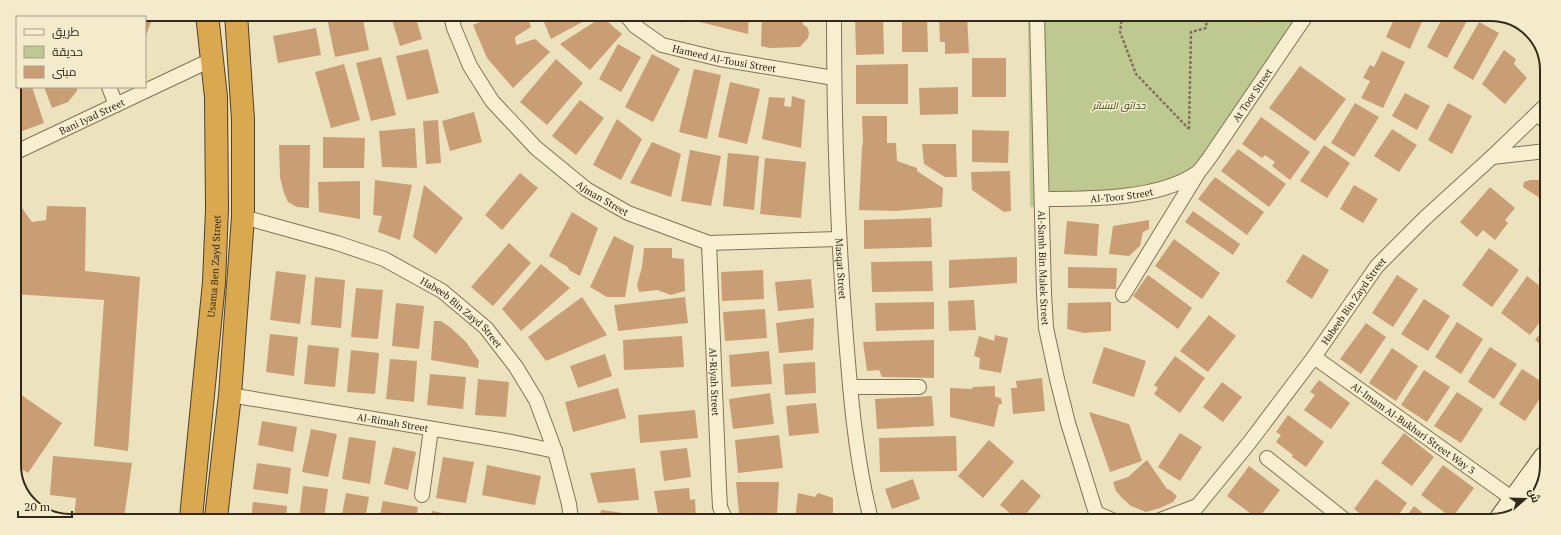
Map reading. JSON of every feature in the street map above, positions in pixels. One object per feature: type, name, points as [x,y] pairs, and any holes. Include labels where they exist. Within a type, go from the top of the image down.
[{"type":"highway","name":"Usama Ben Zayd Street","points":[[191,514],[214,282],[217,209],[216,98],[207,21]]},
{"type":"highway","points":[[216,514],[230,395],[243,217],[243,120],[236,21]]},
{"type":"street","name":"Ajman Street","points":[[452,21],[470,66],[492,101],[536,148],[586,189],[628,213],[709,243],[838,239]]},
{"type":"street","name":"Hameed Al-Tousi Street","points":[[631,21],[635,26],[662,45],[720,59],[834,78]]},
{"type":"street","name":"Masqat Street","points":[[834,21],[838,239],[850,387],[860,465],[870,514]]},
{"type":"street","name":"Al-Samh Bin Malek Street","points":[[1037,21],[1046,328],[1066,416],[1095,514]]},
{"type":"street","name":"At Toor Street","points":[[1123,295],[1198,173],[1302,21]]},
{"type":"street","name":"Bani Iyad Street","points":[[21,150],[212,59]]},
{"type":"street","points":[[109,88],[116,105]]},
{"type":"street","name":"Habeeb Bin Zayd Street","points":[[1191,514],[1249,443],[1314,356],[1377,266],[1425,218],[1540,116]]},
{"type":"street","points":[[1492,158],[1540,152]]},
{"type":"street","name":"Al-Toor Street","points":[[1042,199],[1100,199],[1150,191],[1178,183],[1198,173]]},
{"type":"street","name":"Habeeb Bin Zayd Street","points":[[243,217],[338,243],[384,259],[442,291],[486,328],[516,367],[536,400],[555,451],[570,514]]},
{"type":"street","name":"Al-Riyah Street","points":[[709,243],[720,508],[723,514]]},
{"type":"street","name":"Al-Imam Al-Bukhari Street Way 3","points":[[1314,356],[1513,499]]},
{"type":"street","points":[[850,387],[919,387]]},
{"type":"street","name":"Al-Rimah Street","points":[[230,395],[555,451]]},
{"type":"street","points":[[422,495],[431,429]]},
{"type":"street","points":[[1267,458],[1337,514]]},
{"type":"street","points":[[1504,512],[1540,462]]},
{"type":"street","points":[[1176,514],[1198,506]]},
{"type":"path","points":[[1121,21],[1120,32],[1136,74],[1189,129],[1191,32],[1206,28],[1207,21]]},
{"type":"green space","name":"حدائق البشائر","points":[[1028,21],[1301,21],[1194,174],[1121,199],[1030,207]]},
{"type":"building","points":[[146,21],[151,21],[146,35]]},
{"type":"building","points":[[328,21],[363,21],[369,50],[335,57]]},
{"type":"building","points":[[392,21],[417,21],[422,39],[400,46]]},
{"type":"building","points":[[482,21],[529,21],[531,27],[515,37],[516,45],[535,39],[550,52],[513,88],[487,58],[473,25]]},
{"type":"building","points":[[544,21],[584,21],[551,39]]},
{"type":"building","points":[[596,21],[607,21],[622,34],[590,70],[560,44]]},
{"type":"building","points":[[696,21],[749,21],[748,34]]},
{"type":"building","points":[[762,21],[803,21],[803,25],[807,27],[809,32],[808,38],[800,47],[770,48],[761,46]]},
{"type":"building","points":[[855,21],[883,21],[884,54],[856,55]]},
{"type":"building","points":[[902,21],[927,21],[928,52],[902,52]]},
{"type":"building","points":[[939,21],[967,21],[969,53],[945,54],[945,42],[940,42]]},
{"type":"building","points":[[1393,21],[1422,21],[1410,49],[1386,37]]},
{"type":"building","points":[[1441,21],[1467,21],[1447,58],[1427,47]]},
{"type":"building","points":[[1479,22],[1499,33],[1473,80],[1453,68]]},
{"type":"building","points":[[316,28],[321,55],[278,63],[273,36]]},
{"type":"building","points":[[618,44],[641,57],[621,92],[599,79]]},
{"type":"building","points":[[428,49],[439,93],[407,100],[396,56]]},
{"type":"building","points":[[1504,50],[1516,59],[1514,64],[1527,78],[1505,104],[1482,84]]},
{"type":"building","points":[[1382,51],[1405,62],[1383,108],[1361,98],[1370,81],[1363,78],[1370,65],[1374,67]]},
{"type":"building","points":[[652,54],[680,69],[653,122],[625,107]]},
{"type":"building","points":[[381,57],[396,115],[371,121],[356,63]]},
{"type":"building","points":[[972,58],[1006,58],[1006,97],[972,97]]},
{"type":"building","points":[[556,59],[583,83],[547,125],[520,102]]},
{"type":"building","points":[[344,64],[360,120],[331,128],[315,72]]},
{"type":"building","points":[[908,64],[908,104],[856,104],[856,65]]},
{"type":"building","points":[[1300,66],[1346,99],[1315,141],[1269,108]]},
{"type":"building","points":[[694,69],[721,75],[707,139],[679,132]]},
{"type":"building","points":[[730,82],[760,89],[747,144],[718,137]]},
{"type":"building","points":[[958,87],[958,114],[920,115],[919,88]]},
{"type":"building","points":[[21,88],[32,88],[44,123],[21,131]]},
{"type":"building","points":[[44,88],[77,88],[77,91],[68,102],[52,108]]},
{"type":"building","points":[[1405,93],[1430,106],[1417,130],[1392,116]]},
{"type":"building","points":[[792,96],[805,100],[801,148],[762,139],[769,97],[785,98],[784,106],[791,107]]},
{"type":"building","points":[[580,100],[604,118],[576,155],[552,136]]},
{"type":"building","points":[[1355,103],[1379,117],[1354,157],[1331,143]]},
{"type":"building","points":[[1448,103],[1472,116],[1452,154],[1428,140]]},
{"type":"building","points":[[474,112],[482,142],[450,151],[442,121]]},
{"type":"building","points":[[862,116],[887,116],[887,143],[896,143],[897,161],[917,168],[917,171],[943,188],[942,207],[896,211],[859,210],[863,143]]},
{"type":"building","points":[[1261,117],[1310,152],[1290,180],[1272,166],[1275,162],[1265,155],[1262,158],[1242,144]]},
{"type":"building","points":[[617,119],[642,139],[621,180],[593,165]]},
{"type":"building","points":[[438,120],[441,163],[426,164],[423,121]]},
{"type":"building","points":[[415,128],[417,168],[382,167],[379,131]]},
{"type":"building","points":[[1392,129],[1417,145],[1399,172],[1374,156]]},
{"type":"building","points":[[972,130],[1009,131],[1008,163],[972,162]]},
{"type":"building","points":[[323,137],[365,138],[364,168],[323,168]]},
{"type":"building","points":[[652,142],[681,154],[671,197],[630,183]]},
{"type":"building","points":[[922,144],[956,144],[957,177],[945,177],[924,164]]},
{"type":"building","points":[[279,145],[310,145],[309,208],[297,207],[288,202],[280,177]]},
{"type":"building","points":[[1324,145],[1350,163],[1327,198],[1300,181]]},
{"type":"building","points":[[1238,149],[1286,184],[1269,207],[1221,171]]},
{"type":"building","points":[[690,150],[721,156],[711,206],[681,201]]},
{"type":"building","points":[[728,153],[759,156],[754,210],[723,206]]},
{"type":"building","points":[[765,158],[806,162],[801,218],[760,214]]},
{"type":"building","points":[[1010,171],[1011,211],[1004,212],[972,190],[971,172]]},
{"type":"building","points":[[520,173],[538,188],[502,230],[485,215]]},
{"type":"building","points":[[1215,177],[1264,212],[1247,235],[1198,199]]},
{"type":"building","points":[[375,180],[412,185],[400,240],[378,232],[382,216],[373,215]]},
{"type":"building","points":[[1530,180],[1540,180],[1540,198],[1523,187],[1524,182]]},
{"type":"building","points":[[360,181],[360,219],[319,212],[318,182]]},
{"type":"building","points":[[424,185],[463,218],[436,254],[413,237]]},
{"type":"building","points":[[1354,185],[1378,199],[1363,223],[1340,209]]},
{"type":"building","points":[[1490,187],[1515,208],[1505,220],[1508,223],[1495,240],[1483,230],[1477,237],[1460,222]]},
{"type":"building","points":[[47,206],[86,207],[85,271],[140,277],[128,451],[94,446],[104,300],[21,294],[21,207],[32,222],[46,220]]},
{"type":"building","points":[[1193,211],[1240,244],[1233,255],[1185,222]]},
{"type":"building","points":[[572,212],[598,228],[580,276],[549,256]]},
{"type":"building","points":[[931,218],[932,247],[864,249],[864,220]]},
{"type":"building","points":[[1149,220],[1149,229],[1143,232],[1140,246],[1129,256],[1109,254],[1113,226]]},
{"type":"building","points":[[1067,221],[1099,224],[1097,256],[1064,254]]},
{"type":"building","points":[[614,236],[634,246],[625,297],[607,297],[590,287]]},
{"type":"building","points":[[1174,239],[1220,273],[1202,299],[1155,266]]},
{"type":"building","points":[[509,243],[531,263],[493,306],[471,287]]},
{"type":"building","points":[[644,248],[672,248],[672,258],[684,259],[685,291],[671,295],[657,290],[639,292],[637,285],[642,267]]},
{"type":"building","points":[[1489,248],[1519,270],[1492,307],[1462,285]]},
{"type":"building","points":[[1303,254],[1329,270],[1312,299],[1286,282]]},
{"type":"building","points":[[1017,257],[1017,283],[949,288],[949,260]]},
{"type":"building","points":[[932,261],[933,291],[872,292],[871,262]]},
{"type":"building","points":[[541,264],[570,288],[521,331],[502,309]]},
{"type":"building","points":[[1068,267],[1117,268],[1116,289],[1068,288]]},
{"type":"building","points":[[763,270],[764,299],[722,301],[721,272]]},
{"type":"building","points":[[276,271],[306,275],[300,324],[270,320]]},
{"type":"building","points":[[1148,275],[1192,308],[1178,329],[1133,296]]},
{"type":"building","points":[[1397,275],[1418,289],[1393,327],[1372,313]]},
{"type":"building","points":[[1527,276],[1540,286],[1540,322],[1530,335],[1501,313]]},
{"type":"building","points":[[315,277],[345,280],[341,328],[311,325]]},
{"type":"building","points":[[811,279],[814,308],[778,311],[775,282]]},
{"type":"building","points":[[356,288],[383,290],[378,339],[351,337]]},
{"type":"building","points":[[582,297],[607,335],[546,361],[528,337]]},
{"type":"building","points":[[685,297],[688,323],[618,331],[614,305]]},
{"type":"building","points":[[1424,299],[1450,316],[1428,351],[1401,334]]},
{"type":"building","points":[[974,300],[976,330],[949,331],[948,301]]},
{"type":"building","points":[[934,302],[934,329],[876,331],[875,303]]},
{"type":"building","points":[[1111,302],[1111,331],[1084,333],[1067,329],[1068,303]]},
{"type":"building","points":[[396,303],[424,306],[419,349],[392,346]]},
{"type":"building","points":[[765,309],[767,338],[725,341],[723,312]]},
{"type":"building","points":[[1209,315],[1236,336],[1208,372],[1180,351]]},
{"type":"building","points":[[814,318],[813,350],[779,353],[776,323]]},
{"type":"building","points":[[434,321],[441,321],[466,342],[479,361],[478,368],[431,360]]},
{"type":"building","points":[[1457,322],[1483,339],[1461,374],[1435,357]]},
{"type":"building","points":[[1366,323],[1386,337],[1361,374],[1340,359]]},
{"type":"building","points":[[270,334],[298,337],[294,376],[266,372]]},
{"type":"building","points":[[1540,334],[1540,344],[1535,340]]},
{"type":"building","points":[[995,335],[1008,338],[1001,373],[979,369],[980,358],[974,356],[979,336],[994,341]]},
{"type":"building","points":[[682,336],[684,367],[624,370],[623,340]]},
{"type":"building","points":[[934,340],[934,378],[882,377],[879,370],[867,371],[863,342]]},
{"type":"building","points":[[308,345],[339,348],[335,387],[304,384]]},
{"type":"building","points":[[1104,347],[1146,361],[1134,397],[1092,383]]},
{"type":"building","points":[[1490,347],[1517,364],[1494,399],[1468,382]]},
{"type":"building","points":[[1392,348],[1418,366],[1396,401],[1369,383]]},
{"type":"building","points":[[351,350],[379,353],[375,394],[347,392]]},
{"type":"building","points":[[769,351],[772,384],[731,387],[729,355]]},
{"type":"building","points":[[605,354],[612,376],[578,388],[570,366]]},
{"type":"building","points":[[1175,356],[1205,378],[1180,413],[1154,394],[1158,388],[1154,385]]},
{"type":"building","points":[[390,359],[417,361],[414,402],[386,399]]},
{"type":"building","points":[[815,362],[816,393],[785,395],[783,364]]},
{"type":"building","points":[[1522,369],[1540,381],[1540,398],[1525,421],[1499,404]]},
{"type":"building","points":[[1424,370],[1450,387],[1427,422],[1401,405]]},
{"type":"building","points":[[430,374],[466,377],[463,409],[427,405]]},
{"type":"building","points":[[1042,378],[1045,411],[1013,414],[1011,388],[1017,388],[1016,381]]},
{"type":"building","points":[[478,379],[509,382],[506,417],[475,415]]},
{"type":"building","points":[[1319,380],[1350,403],[1331,429],[1304,410],[1315,395],[1310,392]]},
{"type":"building","points":[[1222,382],[1242,397],[1223,422],[1203,407]]},
{"type":"building","points":[[995,386],[995,397],[1001,398],[1002,404],[999,404],[994,427],[950,417],[950,388],[972,389],[973,387]]},
{"type":"building","points":[[618,388],[626,418],[573,432],[565,402]]},
{"type":"building","points":[[1457,392],[1483,409],[1461,443],[1434,426]]},
{"type":"building","points":[[770,393],[774,424],[733,429],[729,399]]},
{"type":"building","points":[[21,395],[62,423],[28,473],[21,468]]},
{"type":"building","points":[[932,396],[934,426],[877,429],[875,399]]},
{"type":"building","points":[[816,403],[819,433],[789,436],[786,406]]},
{"type":"building","points":[[695,410],[698,438],[640,443],[638,415]]},
{"type":"building","points":[[1089,412],[1129,424],[1142,461],[1110,472]]},
{"type":"building","points":[[1288,415],[1324,442],[1306,467],[1292,457],[1293,455],[1276,442],[1281,435],[1276,432]]},
{"type":"building","points":[[262,421],[297,427],[293,452],[258,445]]},
{"type":"building","points":[[311,429],[337,434],[328,477],[302,472]]},
{"type":"building","points":[[1180,433],[1202,447],[1180,481],[1158,467]]},
{"type":"building","points":[[1404,433],[1434,457],[1412,486],[1381,463]]},
{"type":"building","points":[[779,435],[783,468],[738,473],[735,440]]},
{"type":"building","points":[[956,436],[957,471],[880,472],[879,438]]},
{"type":"building","points":[[349,437],[376,441],[370,484],[342,479]]},
{"type":"building","points":[[989,440],[1014,462],[983,498],[958,476]]},
{"type":"building","points":[[393,447],[416,452],[408,490],[384,484]]},
{"type":"building","points":[[687,448],[691,477],[664,481],[660,451]]},
{"type":"building","points":[[53,456],[132,463],[125,514],[74,514],[76,498],[50,495]]},
{"type":"building","points":[[443,457],[474,462],[466,503],[436,498]]},
{"type":"building","points":[[1147,460],[1167,489],[1177,496],[1173,502],[1146,512],[1131,506],[1122,498],[1116,491],[1113,482],[1128,477]]},
{"type":"building","points":[[257,463],[291,468],[288,494],[253,489]]},
{"type":"building","points":[[487,465],[541,476],[535,505],[482,495]]},
{"type":"building","points":[[1443,465],[1474,488],[1455,514],[1447,514],[1421,495]]},
{"type":"building","points":[[1249,466],[1280,490],[1262,514],[1251,514],[1227,496]]},
{"type":"building","points":[[635,468],[639,500],[598,503],[590,473]]},
{"type":"building","points":[[913,479],[920,499],[892,509],[885,489]]},
{"type":"building","points":[[1022,479],[1041,496],[1026,514],[1011,514],[1000,505]]},
{"type":"building","points":[[1376,479],[1407,503],[1399,514],[1361,514],[1354,509]]},
{"type":"building","points":[[736,482],[779,482],[777,514],[739,513]]},
{"type":"building","points":[[303,486],[328,489],[325,514],[300,514]]},
{"type":"building","points":[[689,488],[690,500],[695,499],[696,514],[658,514],[654,491]]},
{"type":"building","points":[[346,493],[369,497],[366,514],[342,514]]},
{"type":"building","points":[[798,493],[815,497],[818,493],[833,498],[833,513],[836,514],[796,514]]},
{"type":"building","points":[[383,501],[418,507],[417,514],[380,514]]},
{"type":"building","points":[[253,502],[287,506],[286,514],[252,514]]},
{"type":"building","points":[[1414,506],[1424,514],[1408,514]]},
{"type":"building","points":[[601,510],[630,514],[601,514]]},
{"type":"building","points":[[432,511],[448,514],[432,514]]}]
